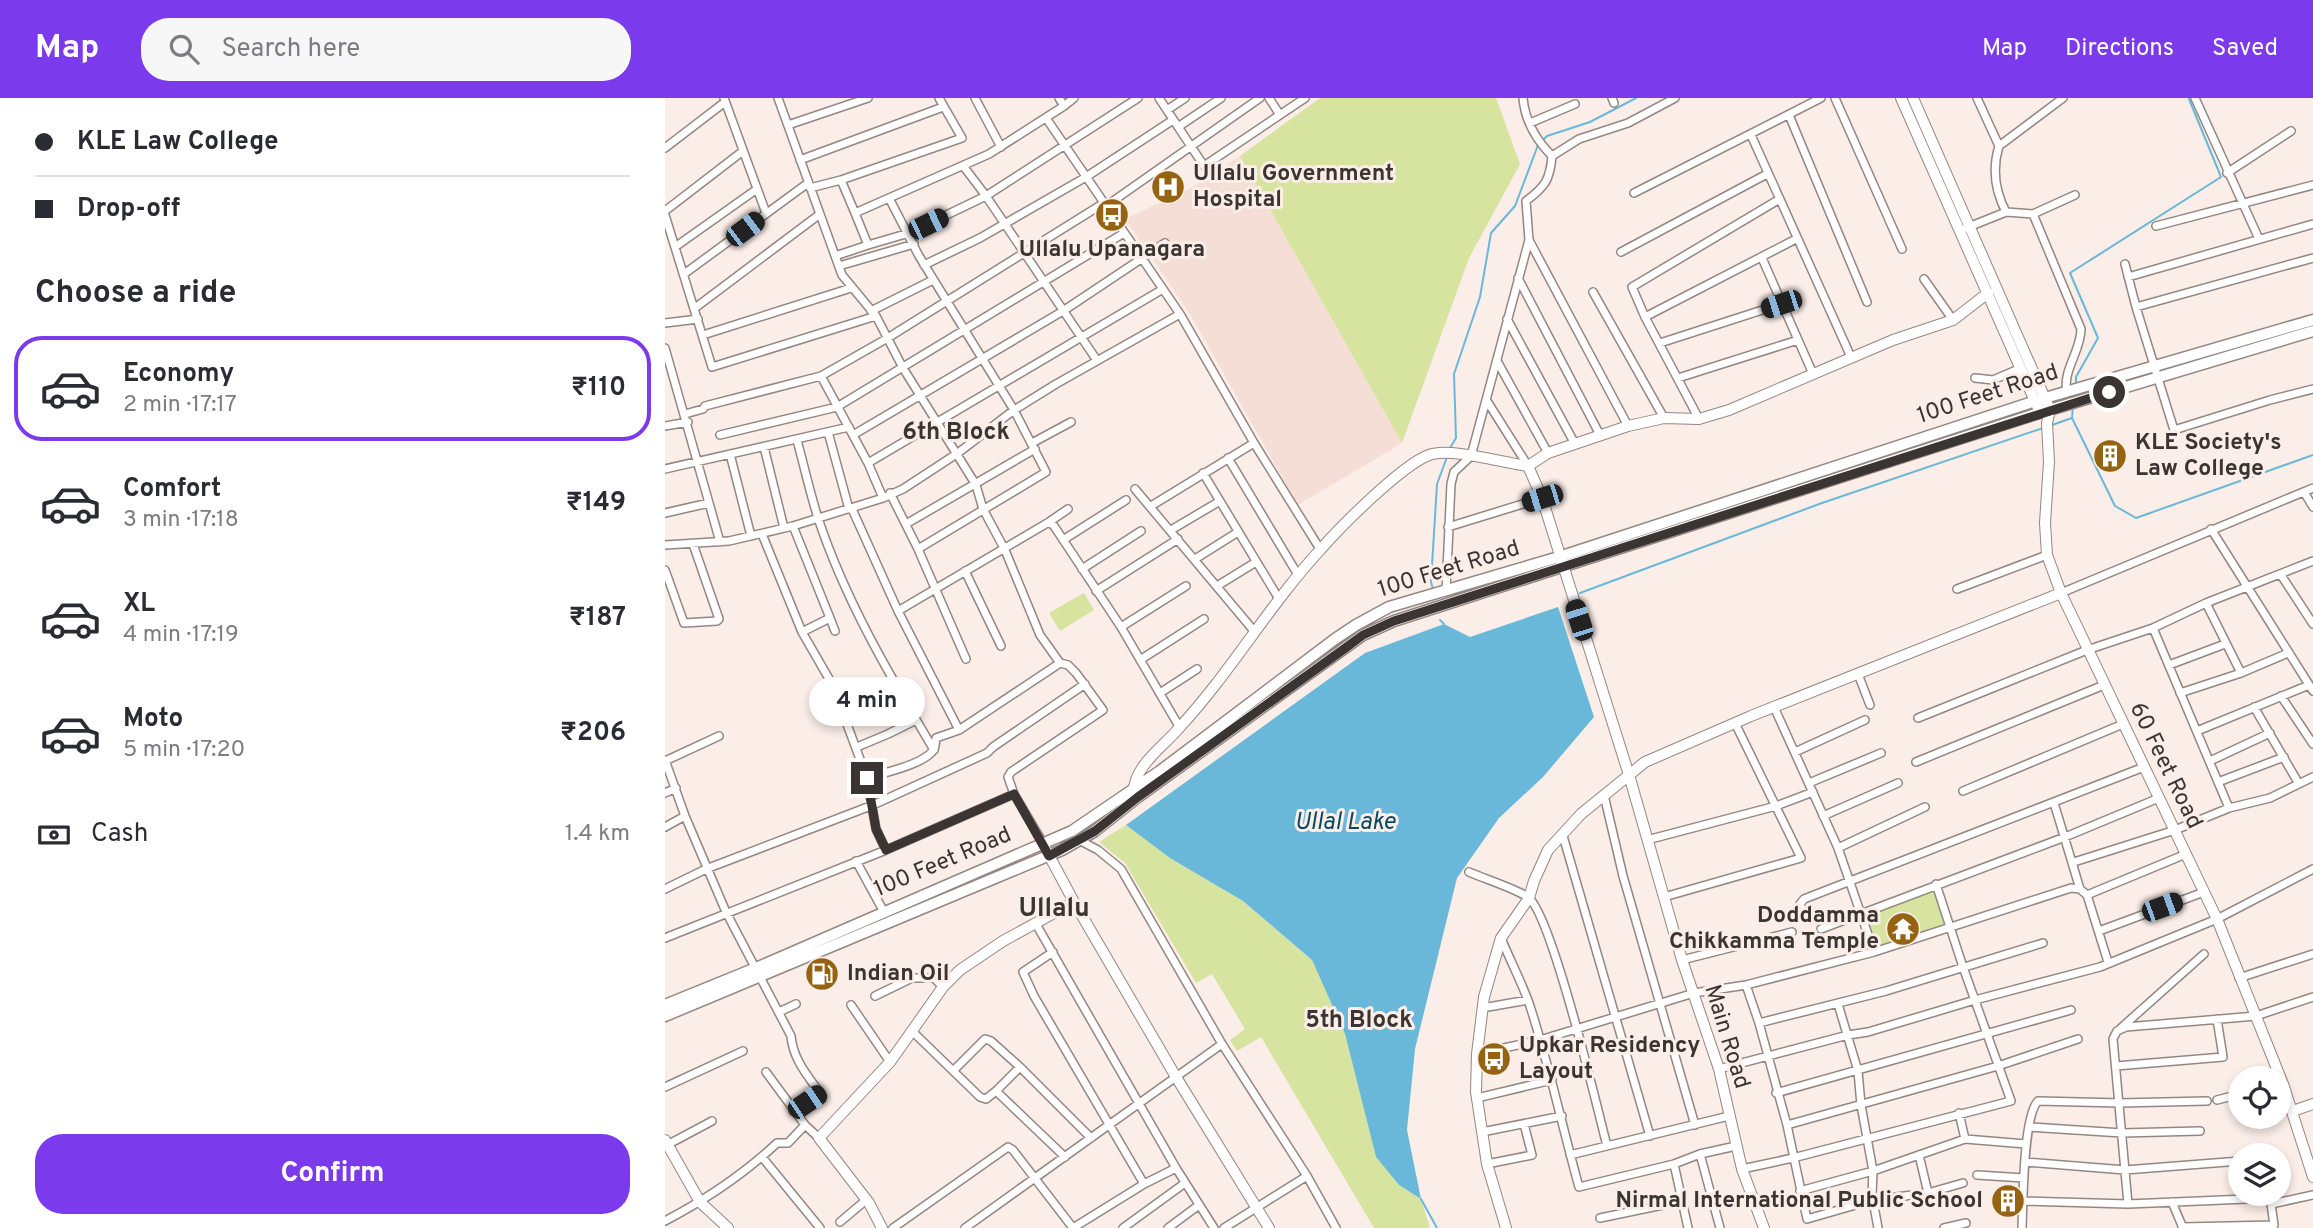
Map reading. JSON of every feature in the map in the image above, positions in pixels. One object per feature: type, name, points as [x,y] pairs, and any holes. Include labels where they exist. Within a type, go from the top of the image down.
[{"type":"main road","name":"100 Feet Road","points":[[665,1005],[758,972],[1049,856],[1079,841],[1095,831],[1135,793],[1356,625],[1389,607],[1561,563],[2074,403],[2313,320]]},
{"type":"main road","name":"100 Feet Road","points":[[665,1016],[884,912],[1072,831],[1135,793],[1363,635],[1394,621],[2072,390],[2157,373],[2313,331]]},
{"type":"street","points":[[778,98],[835,256],[851,288],[873,314],[903,368],[976,485],[983,509],[1005,550],[1040,635],[1060,663],[1068,665],[1104,710],[1011,772],[1008,777],[1014,794],[1176,1077],[1269,1228]]},
{"type":"street","points":[[788,125],[868,98]]},
{"type":"street","points":[[684,274],[766,213],[809,186],[841,180],[962,138],[939,98]]},
{"type":"street","points":[[975,98],[1001,147]]},
{"type":"street","points":[[1059,98],[1064,106]]},
{"type":"street","points":[[855,213],[964,167],[1001,147],[1074,98]]},
{"type":"street","points":[[835,256],[909,233],[986,196],[1138,98]]},
{"type":"street","points":[[1159,98],[1204,166],[1305,98]]},
{"type":"street","points":[[1167,110],[1185,98]]},
{"type":"street","points":[[924,265],[980,238],[1221,98]]},
{"type":"street","points":[[665,426],[686,418],[705,406],[821,376],[1105,204],[1260,98]]},
{"type":"street","points":[[1269,98],[1280,115]]},
{"type":"street","points":[[1523,98],[1530,123],[1540,143],[1552,156]]},
{"type":"street","points":[[1634,193],[1821,98]]},
{"type":"street","points":[[1835,98],[1902,249]]},
{"type":"street","points":[[1901,98],[1965,228],[1988,293],[2021,368],[2041,400]]},
{"type":"street","points":[[1913,98],[2044,412]]},
{"type":"street","points":[[1977,98],[1999,146]]},
{"type":"street","points":[[2005,212],[1993,165],[1999,146],[2050,101],[2063,98]]},
{"type":"street","points":[[2195,98],[2259,239]]},
{"type":"street","points":[[1438,593],[1454,472],[1471,456],[1529,240],[1525,201],[1542,189],[1549,176],[1552,156],[1579,139],[1628,123],[1670,99]]},
{"type":"street","points":[[665,148],[725,100],[766,213]]},
{"type":"street","points":[[1530,123],[1575,104]]},
{"type":"street","points":[[800,160],[943,107]]},
{"type":"street","points":[[1789,115],[1867,302]]},
{"type":"street","points":[[1046,118],[1180,314],[1254,443],[1320,549]]},
{"type":"street","points":[[2227,173],[2291,131]]},
{"type":"street","points":[[1751,135],[1851,357]]},
{"type":"street","points":[[743,151],[665,213],[712,368],[873,314],[933,279]]},
{"type":"street","points":[[964,167],[1096,359]]},
{"type":"street","points":[[1621,252],[1767,174]]},
{"type":"street","points":[[841,180],[867,245]]},
{"type":"street","points":[[2156,226],[2313,185]]},
{"type":"street","points":[[675,247],[757,188]]},
{"type":"street","points":[[1965,228],[2005,212],[2032,214],[2075,195]]},
{"type":"street","points":[[889,198],[945,301],[1014,410],[1046,472],[918,549]]},
{"type":"street","points":[[1699,419],[1632,287],[1778,200]]},
{"type":"street","points":[[695,308],[820,214]]},
{"type":"street","points":[[2032,214],[2081,329],[2081,342],[2065,382],[2072,390]]},
{"type":"street","points":[[2128,277],[2313,224]]},
{"type":"street","points":[[720,435],[837,407],[1124,233]]},
{"type":"street","points":[[1646,317],[1796,239]]},
{"type":"street","points":[[1529,240],[1628,426]]},
{"type":"street","points":[[853,435],[1063,311],[1165,243]]},
{"type":"street","points":[[839,265],[914,244]]},
{"type":"street","points":[[1762,258],[1813,374]]},
{"type":"street","points":[[2136,307],[2313,258]]},
{"type":"street","points":[[2125,264],[2174,430],[2313,389]]},
{"type":"street","points":[[1518,278],[1600,435]]},
{"type":"street","points":[[1924,279],[1953,320]]},
{"type":"street","points":[[703,335],[851,288]]},
{"type":"street","points":[[868,463],[939,424],[1164,289]]},
{"type":"street","points":[[1593,292],[1664,418]]},
{"type":"street","points":[[1135,793],[1138,775],[1231,665],[1254,631],[1320,549],[1397,476],[1428,455],[1446,452],[1528,466],[1548,453],[1628,426],[1664,418],[1699,419],[1730,410],[1893,340],[1953,320],[1988,293]]},
{"type":"street","points":[[1660,344],[1781,304]]},
{"type":"street","points":[[665,545],[720,542],[762,534],[851,509],[903,489],[958,453],[1014,410],[1096,359],[1180,314]]},
{"type":"street","points":[[665,323],[698,319]]},
{"type":"street","points":[[1507,319],[1575,444]]},
{"type":"street","points":[[1678,378],[1798,340]]},
{"type":"street","points":[[666,352],[720,542]]},
{"type":"street","points":[[1497,361],[1548,453]]},
{"type":"street","points":[[1975,378],[1993,380],[2021,368]]},
{"type":"street","points":[[821,376],[868,463],[906,524],[966,659]]},
{"type":"street","points":[[665,388],[676,385]]},
{"type":"street","points":[[1487,401],[1528,466]]},
{"type":"street","name":"60 Feet Road","points":[[2044,412],[2047,426],[2047,555],[2087,650],[2217,919],[2274,1066]]},
{"type":"street","points":[[906,524],[976,485],[1071,422]]},
{"type":"street","points":[[665,469],[849,427]]},
{"type":"street","points":[[828,432],[851,509],[898,611],[959,730]]},
{"type":"street","points":[[797,440],[818,519],[842,579],[901,695],[934,750]]},
{"type":"street","points":[[1151,506],[1254,443]]},
{"type":"street","points":[[764,447],[784,528]]},
{"type":"street","points":[[730,454],[751,536]]},
{"type":"street","points":[[1228,458],[1298,575]]},
{"type":"street","name":"Main Road","points":[[1528,466],[1542,498],[1629,775],[1682,960],[1719,1069],[1742,1169],[1764,1228]]},
{"type":"street","points":[[1203,473],[1279,599]]},
{"type":"street","points":[[1506,1228],[1487,1164],[1477,1098],[1477,1054],[1482,1008],[1501,938],[1529,898],[1548,850],[1581,814],[1645,761],[2313,488]]},
{"type":"street","points":[[1135,489],[1254,631]]},
{"type":"street","points":[[2304,492],[2313,507]]},
{"type":"street","points":[[1448,527],[1542,498]]},
{"type":"street","points":[[1063,540],[1126,500]]},
{"type":"street","points":[[1171,530],[1220,502]]},
{"type":"street","points":[[665,513],[709,503]]},
{"type":"street","points":[[898,611],[1005,550],[1068,509]]},
{"type":"street","points":[[1049,522],[1121,627],[1180,728]]},
{"type":"street","points":[[793,526],[835,631]]},
{"type":"street","points":[[2197,731],[2281,696],[2311,688],[2211,529]]},
{"type":"street","points":[[1082,569],[1141,531]]},
{"type":"street","points":[[1195,559],[1238,531]]},
{"type":"street","points":[[762,534],[802,632],[832,684],[845,716],[867,778],[876,829],[886,850]]},
{"type":"street","points":[[1096,591],[1178,539]]},
{"type":"street","points":[[665,569],[684,623],[717,621],[719,619],[693,544]]},
{"type":"street","points":[[1957,589],[2047,555]]},
{"type":"street","points":[[1217,586],[1256,562]]},
{"type":"street","points":[[1918,718],[2087,650],[2153,628],[2206,603],[2313,562]]},
{"type":"street","points":[[965,571],[1001,646]]},
{"type":"street","points":[[2281,575],[2313,624]]},
{"type":"street","points":[[1121,627],[1186,586]]},
{"type":"street","points":[[2206,603],[2241,673]]},
{"type":"street","points":[[802,632],[829,618]]},
{"type":"street","points":[[1140,660],[1204,619]]},
{"type":"street","points":[[2153,628],[2229,808]]},
{"type":"street","points":[[2169,665],[2225,644]]},
{"type":"street","points":[[2180,693],[2241,673],[2288,653]]},
{"type":"street","points":[[867,778],[918,761],[934,750],[936,738],[959,730],[1060,663]]},
{"type":"street","points":[[1160,693],[1197,669]]},
{"type":"street","points":[[1858,674],[1870,705]]},
{"type":"street","points":[[665,889],[706,869],[873,806],[987,753],[1085,684]]},
{"type":"street","points":[[1916,762],[2104,685]]},
{"type":"street","points":[[845,716],[901,695]]},
{"type":"street","points":[[2281,696],[2313,744]]},
{"type":"street","points":[[1774,707],[1837,848],[1874,952]]},
{"type":"street","points":[[2254,707],[2299,784]]},
{"type":"street","points":[[857,747],[916,720]]},
{"type":"street","points":[[1795,752],[1865,720]]},
{"type":"street","points":[[1664,897],[1801,858],[1735,723]]},
{"type":"street","points":[[1963,791],[2123,724]]},
{"type":"street","points":[[2210,761],[2270,733]]},
{"type":"street","points":[[719,736],[665,761],[706,869],[726,912],[791,1036],[792,1049],[820,1093],[793,1111]]},
{"type":"street","points":[[1809,783],[1881,752]]},
{"type":"street","points":[[2218,782],[2284,757]]},
{"type":"street","points":[[1805,916],[1800,904],[1804,899],[2144,767]]},
{"type":"street","points":[[2074,862],[2175,830],[2229,808],[2270,798],[2313,777]]},
{"type":"street","points":[[1823,816],[1898,783]]},
{"type":"street","points":[[665,793],[677,788]]},
{"type":"street","points":[[1647,840],[1776,806],[1812,792]]},
{"type":"street","points":[[665,938],[886,850],[1014,794]]},
{"type":"street","points":[[1604,795],[1623,876],[1695,1125]]},
{"type":"street","points":[[1821,929],[2065,837],[2159,798]]},
{"type":"street","points":[[2054,803],[2080,889]]},
{"type":"street","points":[[1837,848],[1925,807]]},
{"type":"street","points":[[665,827],[685,816]]},
{"type":"street","points":[[1563,836],[1650,1136]]},
{"type":"street","points":[[1079,841],[1098,850],[1121,869],[1222,1044],[1307,1176],[1336,1228]]},
{"type":"street","points":[[2087,895],[2186,854]]},
{"type":"street","points":[[856,861],[884,912]]},
{"type":"street","points":[[1469,872],[1529,898],[1544,925],[1577,1030],[1607,1146]]},
{"type":"street","points":[[1719,1069],[1868,1032],[2100,967],[2217,919],[2312,873]]},
{"type":"street","points":[[1742,1169],[2011,1101],[1936,884]]},
{"type":"street","points":[[1477,1054],[1540,1041],[1694,993],[1746,985],[1874,952],[2071,888],[2080,889],[2087,895],[2108,962]]},
{"type":"street","points":[[2099,930],[2204,892]]},
{"type":"street","points":[[819,1138],[890,1062],[943,987],[971,962],[1003,941],[1074,902]]},
{"type":"street","points":[[1036,924],[1176,1168],[1214,1228]]},
{"type":"street","points":[[1682,960],[1792,932]]},
{"type":"street","points":[[1501,938],[1528,1000],[1562,1116],[1579,1187],[1736,1146]]},
{"type":"street","points":[[1759,1023],[1838,1004],[2043,943]]},
{"type":"street","points":[[1053,953],[1023,971],[1034,996],[1144,1184]]},
{"type":"street","points":[[2128,1204],[2113,1040],[2117,1031],[2204,954]]},
{"type":"street","points":[[2239,978],[2313,954]]},
{"type":"street","points":[[875,996],[912,978],[934,978],[943,987]]},
{"type":"street","points":[[1746,985],[1787,1125],[1807,1219],[1873,1200],[1929,1193],[1963,1183]]},
{"type":"street","points":[[2117,1031],[2126,1027],[2256,1016],[2313,997]]},
{"type":"street","points":[[1482,1008],[1528,1000]]},
{"type":"street","points":[[779,1012],[796,1004]]},
{"type":"street","points":[[851,1004],[890,1062]]},
{"type":"street","points":[[1838,1004],[1858,1071],[1873,1171],[1873,1200],[1878,1228]]},
{"type":"street","points":[[1776,1093],[2071,1010]]},
{"type":"street","points":[[2116,1066],[2223,1057],[2217,1019]]},
{"type":"street","points":[[913,1032],[980,1097],[986,1099],[1020,1068]]},
{"type":"street","points":[[953,1071],[985,1039],[991,1041],[1091,1138]]},
{"type":"street","points":[[1787,1125],[1998,1066],[2078,1039]]},
{"type":"street","points":[[965,1228],[1222,1044]]},
{"type":"street","points":[[665,1087],[743,1051]]},
{"type":"street","points":[[767,1072],[793,1111],[819,1138],[866,1200],[881,1228]]},
{"type":"street","points":[[1477,1098],[1552,1080]]},
{"type":"street","points":[[996,1091],[1065,1157]]},
{"type":"street","points":[[2217,1100],[2228,1097]]},
{"type":"street","points":[[2022,1228],[2026,1144],[2033,1107],[2041,1100],[2120,1103],[2207,1101]]},
{"type":"street","points":[[2293,1111],[2313,1104]]},
{"type":"street","name":"60 Feet Road","points":[[2291,1107],[2313,1177]]},
{"type":"street","points":[[1959,1113],[1965,1139]]},
{"type":"street","points":[[1482,1132],[1562,1116]]},
{"type":"street","points":[[1570,1155],[1729,1116]]},
{"type":"street","points":[[712,1121],[666,1142],[700,1202],[728,1228]]},
{"type":"street","points":[[1487,1164],[1532,1155],[1524,1124]]},
{"type":"street","points":[[666,1225],[762,1157],[777,1143],[788,1143],[805,1125]]},
{"type":"street","points":[[2030,1126],[2122,1133],[2200,1131]]},
{"type":"street","points":[[1800,1192],[1873,1171],[1965,1139],[2026,1144]]},
{"type":"street","points":[[893,1228],[1006,1148],[1013,1150],[1073,1228],[1144,1184],[1176,1168]]},
{"type":"street","points":[[1700,1154],[1720,1228]]},
{"type":"street","points":[[1919,1155],[1929,1193]]},
{"type":"street","points":[[762,1157],[820,1228]]},
{"type":"street","points":[[2025,1162],[2125,1170],[2228,1162]]},
{"type":"street","points":[[1674,1164],[1688,1228]]},
{"type":"street","points":[[1977,1175],[2024,1178]]},
{"type":"street","points":[[1224,1228],[1307,1176]]},
{"type":"street","points":[[1123,1228],[1185,1183]]},
{"type":"street","points":[[2291,1197],[2313,1195]]},
{"type":"street","points":[[840,1222],[866,1200]]},
{"type":"street","points":[[2023,1201],[2128,1204],[2228,1200]]},
{"type":"street","points":[[1600,1218],[1682,1201]]},
{"type":"street","points":[[2172,1202],[2183,1227],[2274,1225],[2271,1206]]},
{"type":"street","points":[[1168,1228],[1199,1205]]},
{"type":"street","points":[[1814,1217],[1816,1228]]},
{"type":"street","points":[[1944,1228],[1966,1223]]},
{"type":"shaded area","points":[[1240,156],[1402,443],[1298,505],[1190,314],[1125,219],[1193,187]]},
{"type":"green space","points":[[1320,98],[1496,98],[1520,164],[1469,258],[1402,443],[1240,156]]},
{"type":"green space","points":[[1084,593],[1094,610],[1060,631],[1049,613]]},
{"type":"green space","points":[[1126,825],[1170,858],[1243,901],[1312,960],[1345,1034],[1376,1157],[1399,1185],[1421,1199],[1430,1228],[1374,1228],[1261,1037],[1237,1051],[1230,1040],[1245,1029],[1212,974],[1196,983],[1125,863],[1099,842]]},
{"type":"green space","points":[[1936,888],[1949,926],[1919,936],[1910,914],[1888,922],[1896,944],[1876,951],[1863,913]]},
{"type":"water","name":"Ullal Lake","points":[[1558,607],[1594,717],[1543,777],[1499,818],[1457,878],[1415,1049],[1407,1130],[1421,1199],[1399,1185],[1376,1157],[1345,1034],[1312,960],[1243,901],[1170,858],[1126,825],[1365,653],[1444,624],[1470,637]]},
{"type":"waterway","points":[[1542,141],[1547,136],[1590,122],[1636,98]]},
{"type":"waterway","points":[[2076,383],[2076,377],[2098,338],[2070,273],[2221,177],[2189,99]]},
{"type":"waterway","points":[[1450,448],[1456,438],[1454,374],[1480,297],[1491,233],[1515,206],[1538,145]]},
{"type":"waterway","points":[[2072,418],[2073,406]]},
{"type":"waterway","points":[[2052,425],[2072,418],[2115,506],[2136,518],[2313,455]]},
{"type":"waterway","points":[[1580,593],[1822,503],[2043,428]]},
{"type":"waterway","points":[[1433,589],[1431,582],[1437,484],[1447,457]]},
{"type":"waterway","points":[[1440,620],[1444,624]]},
{"type":"waterway","points":[[1421,1199],[1437,1228]]},
{"type":"place","name":"Ullalu Government Hospital","points":[[1168,187]]},
{"type":"place","name":"Ullalu Upanagara","points":[[1112,215]]},
{"type":"place","name":"KLE Society's Law College","points":[[2110,456]]},
{"type":"place","name":"Doddamma Chikkamma Temple","points":[[1903,929]]},
{"type":"place","name":"Indian Oil","points":[[822,974]]},
{"type":"place","name":"Upkar Residency Layout","points":[[1494,1059]]},
{"type":"place","name":"Nirmal International Public School","points":[[2008,1201]]},
{"type":"district","name":"6th Block","points":[[956,433]]},
{"type":"district","name":"Ullalu","points":[[1054,909]]},
{"type":"district","name":"5th Block","points":[[1359,1021]]},
{"type":"route","points":[[867,778],[876,829],[886,850],[1014,794],[1049,856],[1095,831],[1363,635],[1394,621],[2109,392]]}]
